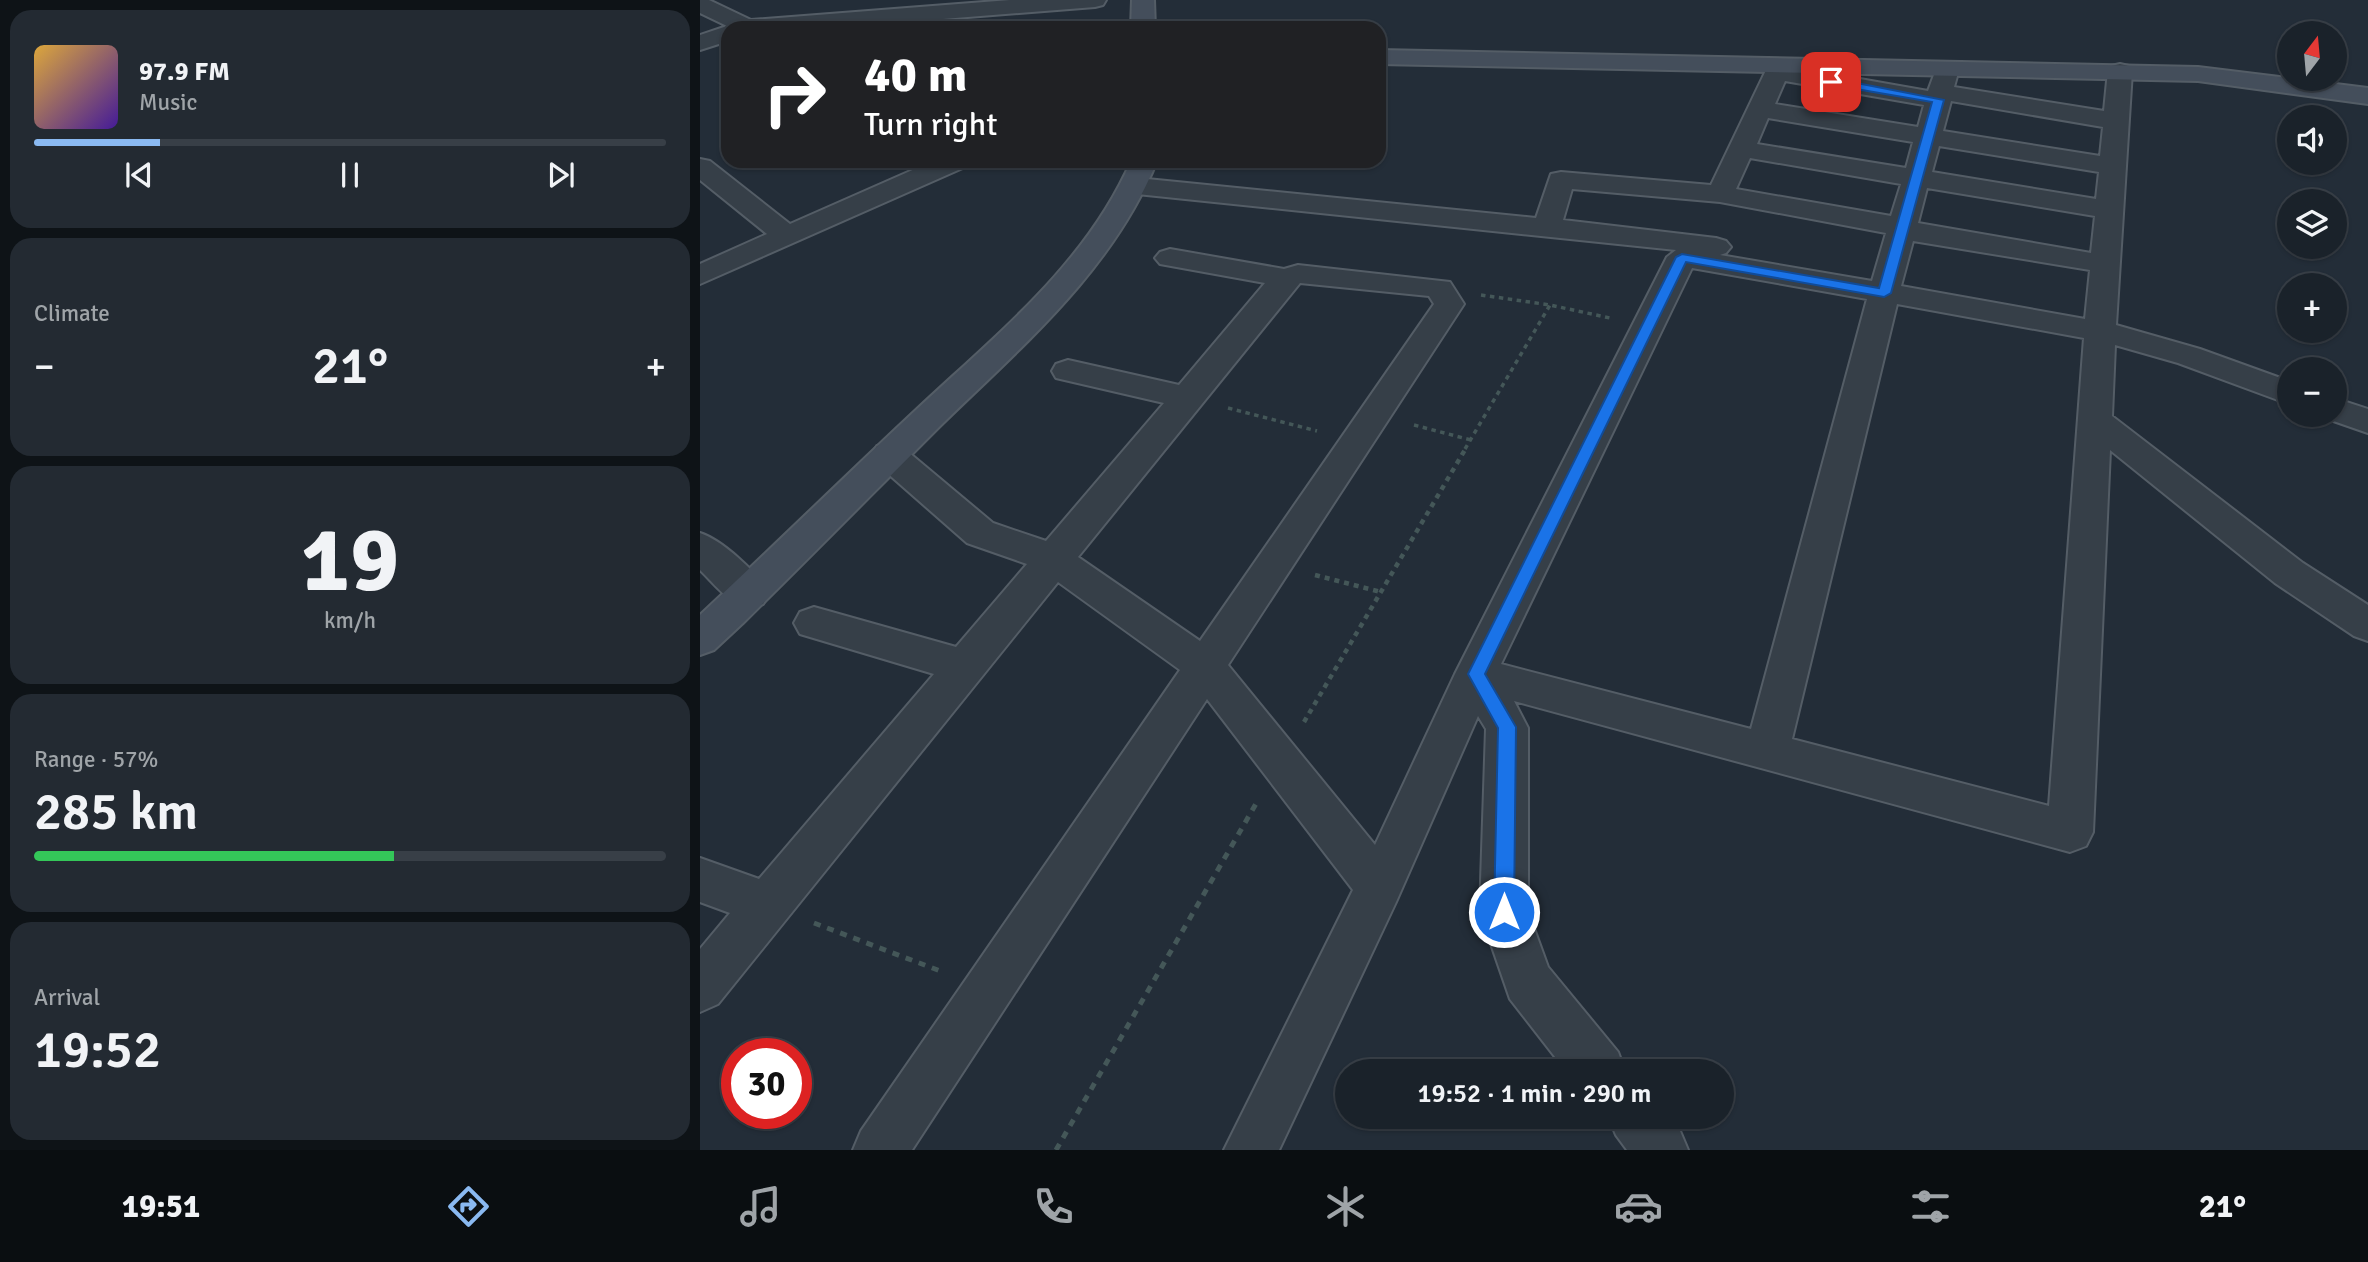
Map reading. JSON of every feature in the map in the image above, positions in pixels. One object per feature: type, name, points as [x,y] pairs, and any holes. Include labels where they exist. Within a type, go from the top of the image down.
[{"type":"street","points":[[833,21],[1095,0]]},
{"type":"street","points":[[1143,0],[1143,21]]},
{"type":"street","points":[[700,4],[728,21]]},
{"type":"street","points":[[700,43],[721,36]]},
{"type":"street","points":[[1386,57],[1779,69],[1942,87],[2116,121]]},
{"type":"street","points":[[1720,194],[1779,69]]},
{"type":"street","points":[[1942,87],[2120,71],[2234,78],[2368,96]]},
{"type":"street","points":[[1476,674],[2070,832],[2100,331],[2120,71]]},
{"type":"street","points":[[1767,752],[1887,284],[1942,87]]},
{"type":"street","points":[[1760,109],[2113,166]]},
{"type":"street","points":[[1741,149],[2109,210]]},
{"type":"street","points":[[700,167],[787,236]]},
{"type":"street","points":[[700,275],[939,168]]},
{"type":"street","points":[[700,639],[1059,290],[1117,219],[1141,173],[1547,227],[1663,239],[1887,284],[2100,331],[2189,356],[2277,389]]},
{"type":"street","points":[[1547,227],[1561,180],[1720,194],[1902,228],[1921,234],[2105,264]]},
{"type":"street","points":[[1251,1150],[1378,887],[1476,674],[1682,257],[1887,284]]},
{"type":"street","points":[[880,1150],[1449,304],[1438,288],[1298,274],[1286,278],[1170,258]]},
{"type":"street","points":[[700,987],[1286,278]]},
{"type":"street","points":[[1068,370],[1186,397]]},
{"type":"street","points":[[2347,415],[2368,422]]},
{"type":"street","points":[[2095,420],[2288,573],[2368,625]]},
{"type":"street","points":[[889,455],[980,533],[1052,558],[1205,666],[1378,887]]},
{"type":"street","points":[[700,547],[749,593]]},
{"type":"street","points":[[814,623],[964,666]]},
{"type":"street","points":[[1476,674],[1507,727],[1504,912],[1528,982],[1589,1059]]},
{"type":"street","points":[[700,880],[768,905]]},
{"type":"street","points":[[1645,1129],[1661,1150]]},
{"type":"path","points":[[1438,288],[1550,305],[1648,327]]},
{"type":"path","points":[[1056,1150],[1280,762],[1550,305]]},
{"type":"path","points":[[1186,397],[1361,435],[1403,422],[1471,440]]},
{"type":"path","points":[[1273,564],[1381,592]]},
{"type":"path","points":[[768,905],[988,989]]},
{"type":"route","points":[[1504,912],[1507,727],[1476,674],[1682,257],[1884,293],[1938,100],[1831,82]]}]
